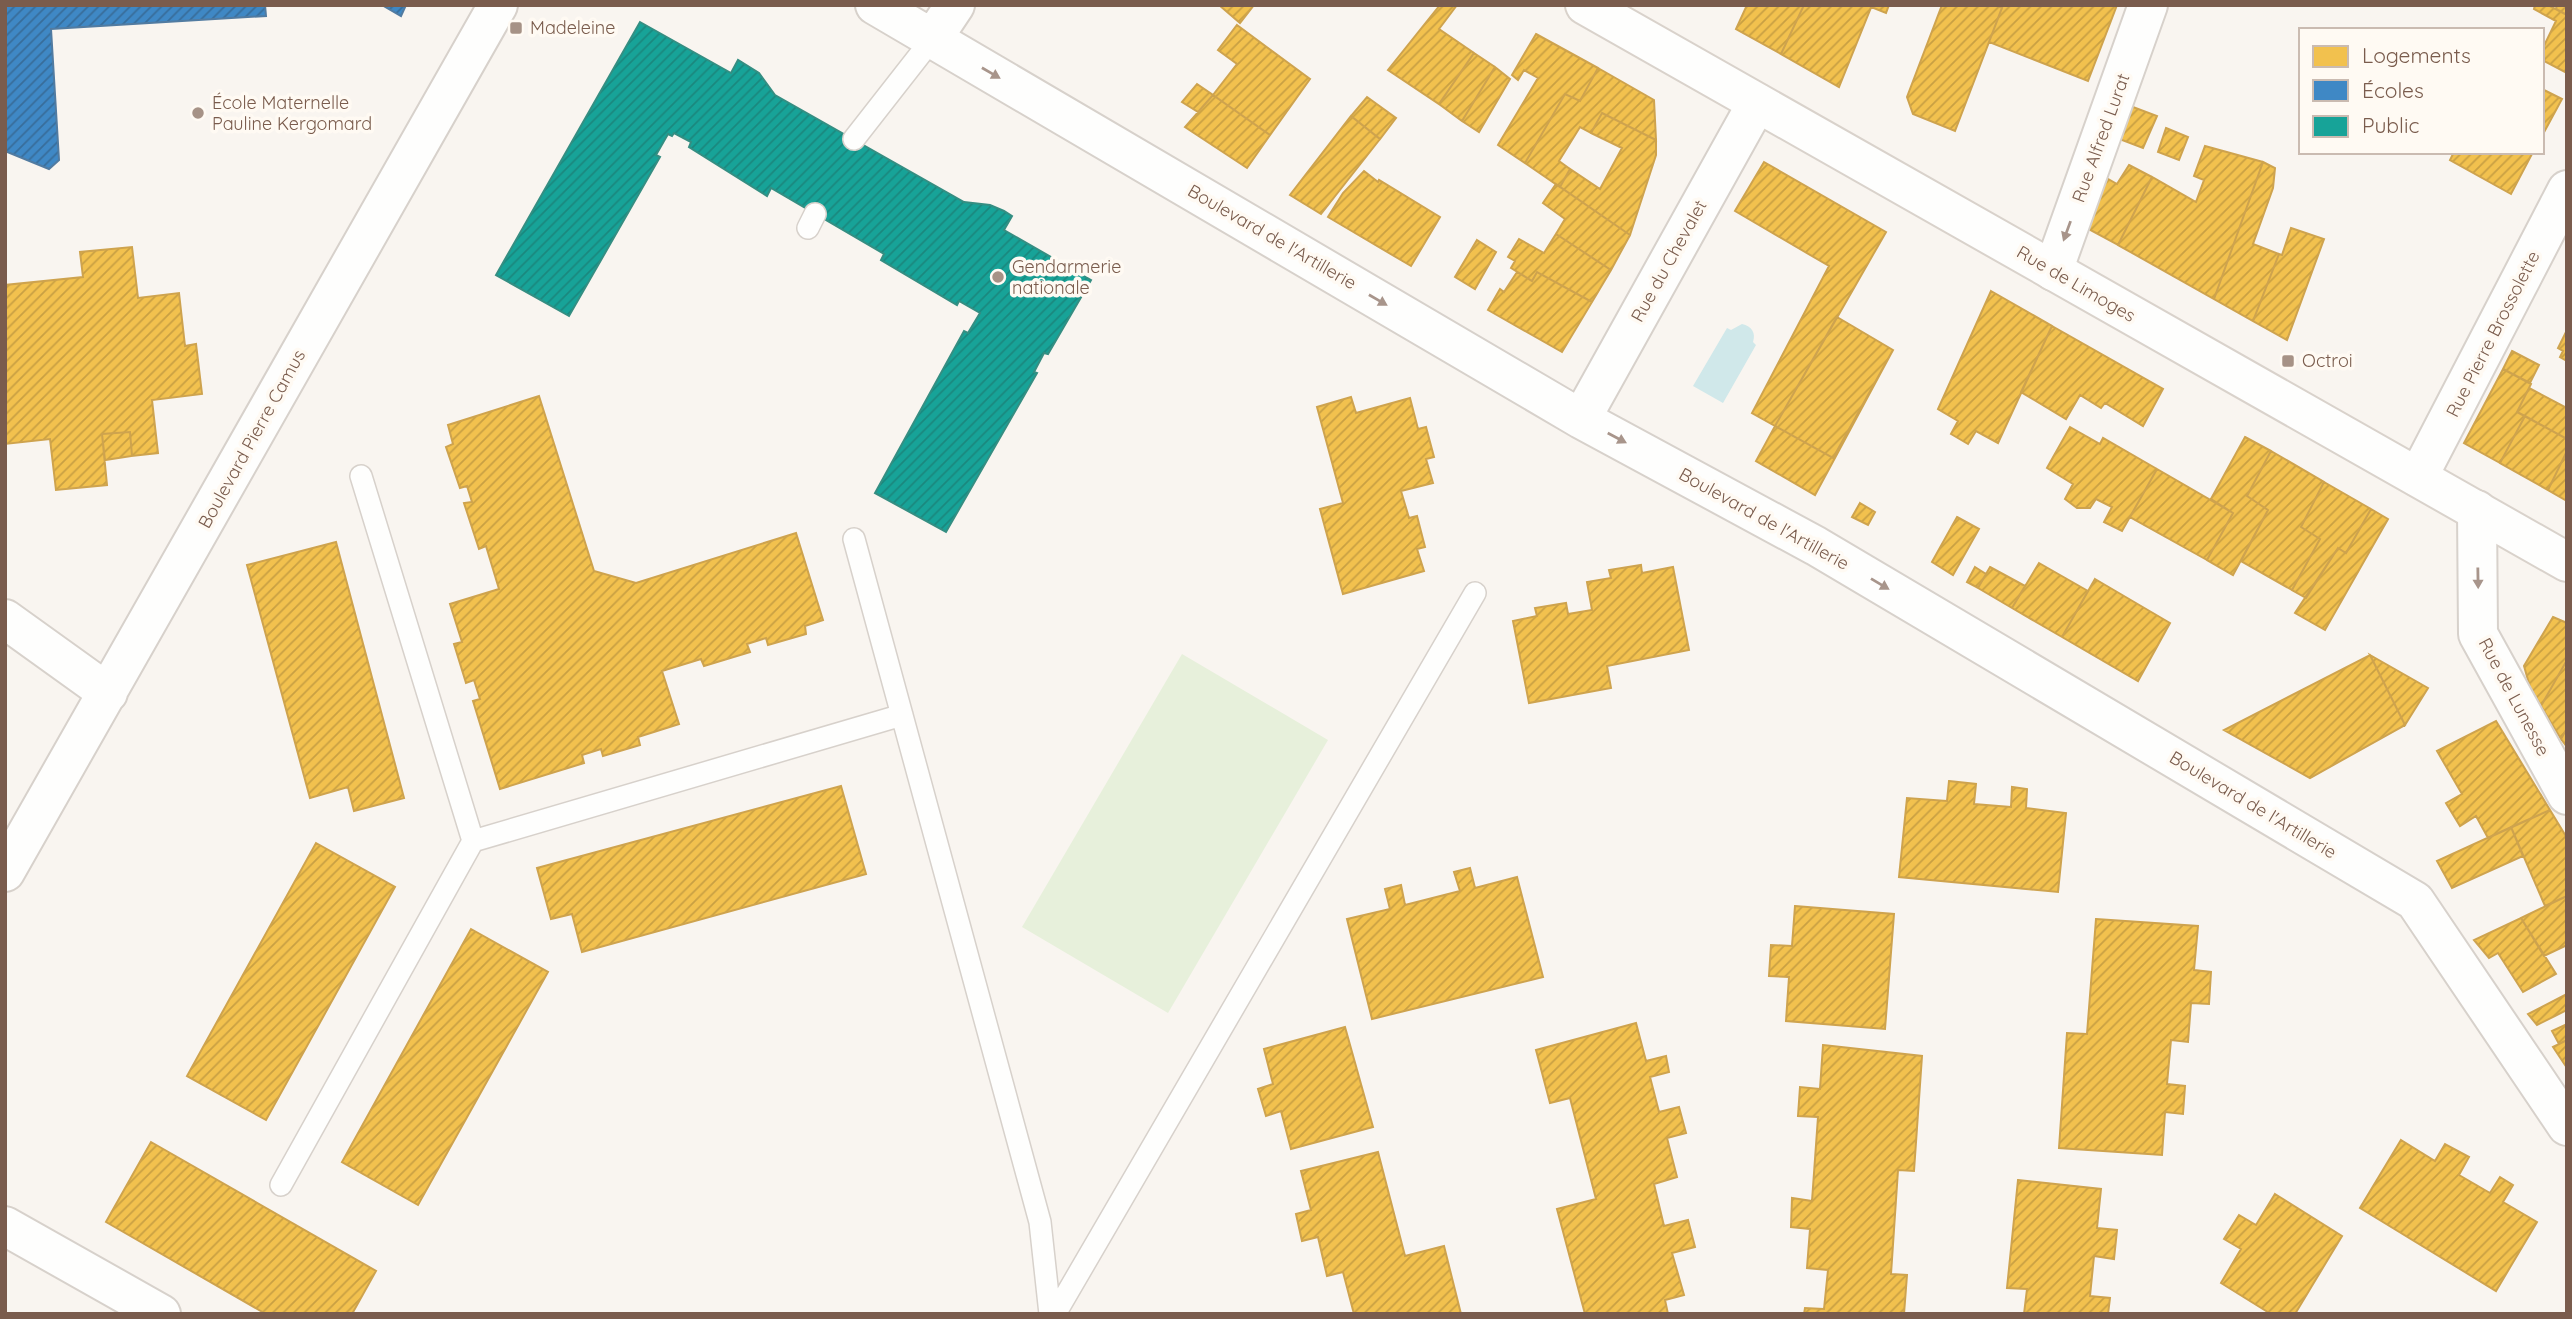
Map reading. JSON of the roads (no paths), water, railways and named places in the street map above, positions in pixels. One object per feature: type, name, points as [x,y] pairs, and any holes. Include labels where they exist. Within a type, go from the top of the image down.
[{"type":"street","name":"Boulevard Pierre Camus","points":[[5,872],[498,5]]},
{"type":"street","name":"Boulevard de l'Artillerie","points":[[875,5],[1581,419],[1816,546],[2415,901],[2567,1126]]},
{"type":"street","points":[[933,38],[955,5]]},
{"type":"street","name":"Rue Alfred Lurat","points":[[2053,271],[2148,5]]},
{"type":"street","name":"Rue de Limoges","points":[[1592,7],[2567,562]]},
{"type":"street","name":"Rue du Chevalet","points":[[1581,419],[1757,103]]},
{"type":"street","name":"Rue Pierre Brossolette","points":[[2418,477],[2567,190]]},
{"type":"street","name":"Rue de Lunesse","points":[[2477,510],[2478,634],[2567,795]]},
{"type":"street","points":[[5,619],[108,693]]},
{"type":"street","points":[[5,1226],[161,1314]]},
{"type":"lane","points":[[854,139],[933,38]]},
{"type":"lane","points":[[361,475],[473,841]]},
{"type":"lane","points":[[854,540],[1040,1222],[1053,1314]]},
{"type":"lane","points":[[1053,1314],[1475,593]]},
{"type":"lane","points":[[281,1185],[473,841],[902,715]]},
{"type":"water","points":[[1742,324],[1752,330],[1753,342],[1756,345],[1723,403],[1693,386],[1727,328],[1731,330]]},
{"type":"place","name":"Madeleine","points":[[516,28]]},
{"type":"place","name":"École Maternelle Pauline Kergomard","points":[[198,113]]},
{"type":"place","name":"Gendarmerie nationale","points":[[998,277]]},
{"type":"place","name":"Octroi","points":[[2288,361]]}]
